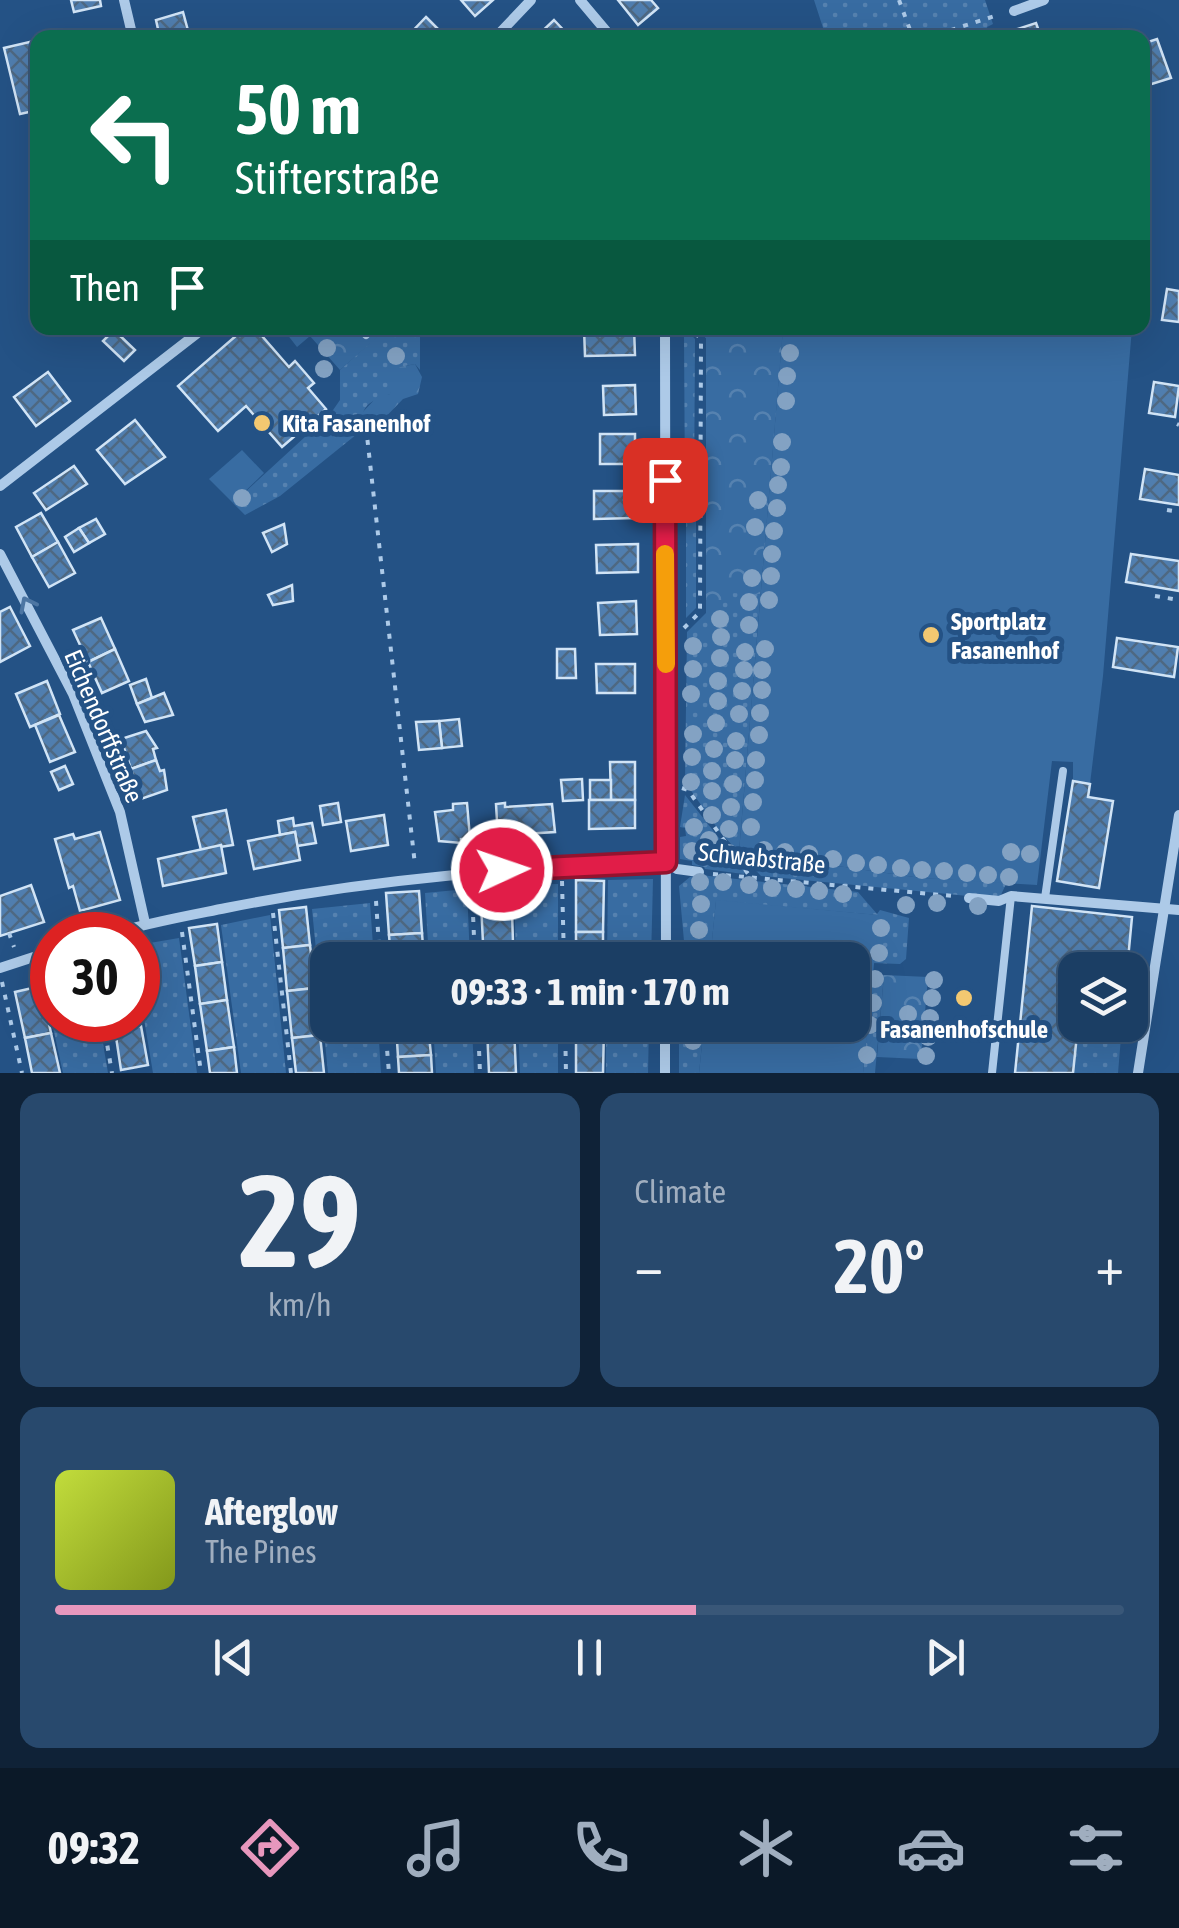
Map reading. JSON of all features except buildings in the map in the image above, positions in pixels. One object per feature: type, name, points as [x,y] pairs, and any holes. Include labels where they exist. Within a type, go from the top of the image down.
[{"type":"street","points":[[124,0],[131,30]]},
{"type":"street","points":[[503,30],[531,0]]},
{"type":"street","points":[[580,0],[605,30]]},
{"type":"street","points":[[1014,11],[1044,0]]},
{"type":"street","points":[[0,486],[195,335]]},
{"type":"street","points":[[665,335],[666,942]]},
{"type":"street","name":"Eichendorffstraße","points":[[0,554],[73,694],[120,812],[143,912]]},
{"type":"street","points":[[1138,1073],[1179,815]]},
{"type":"street","name":"Schwabstraße","points":[[160,920],[374,881],[472,871],[666,862],[677,869],[699,872]]},
{"type":"street","points":[[970,898],[999,901],[1011,896],[1179,910]]},
{"type":"street","points":[[0,970],[30,960]]},
{"type":"street","points":[[665,1042],[665,1073]]},
{"type":"lane","points":[[1044,898],[1063,771]]},
{"type":"lane","points":[[992,1073],[1011,896]]},
{"type":"path","points":[[899,0],[910,30]]},
{"type":"path","points":[[952,30],[1014,11]]},
{"type":"path","points":[[684,628],[700,612],[701,340],[696,335]]},
{"type":"path","points":[[366,427],[416,877]]},
{"type":"path","points":[[1167,510],[1179,512]]},
{"type":"path","points":[[1154,596],[1179,600]]},
{"type":"path","points":[[682,788],[688,790],[751,878]]},
{"type":"path","points":[[562,866],[564,942]]},
{"type":"path","points":[[472,871],[474,942]]},
{"type":"path","name":"Schwabstraße","points":[[699,872],[970,898]]},
{"type":"path","points":[[374,881],[379,942]]},
{"type":"path","points":[[272,899],[291,1073]]},
{"type":"path","points":[[180,917],[202,1073]]},
{"type":"path","points":[[0,970],[22,1073]]},
{"type":"path","points":[[107,1042],[112,1073]]},
{"type":"path","points":[[386,1042],[389,1073]]},
{"type":"path","points":[[479,1042],[480,1073]]},
{"type":"path","points":[[565,1042],[566,1073]]},
{"type":"green space","points":[[814,0],[985,0],[993,24],[988,30],[824,30]]},
{"type":"green space","points":[[288,335],[380,335],[340,370],[310,336],[297,347]]},
{"type":"green space","points":[[379,335],[420,335],[420,370],[415,364],[400,367],[390,394],[366,407],[359,426],[362,430],[280,496],[245,515],[233,503],[331,413],[340,400],[340,370]]},
{"type":"green space","points":[[684,335],[692,335],[695,339],[694,496],[685,496]]},
{"type":"green space","points":[[703,335],[782,335],[739,852],[921,878],[1007,882],[999,899],[761,876],[720,832],[685,782],[687,632],[706,613],[706,338]]},
{"type":"green space","points":[[703,335],[782,335],[760,594],[729,593],[706,614],[706,338]]},
{"type":"green space","name":"Sportplatz Fasanenhof","points":[[782,335],[1131,335],[1103,676],[1090,784],[1073,781],[1073,762],[1052,761],[1037,885],[921,878],[739,852]]},
{"type":"green space","points":[[415,364],[422,377],[418,394],[403,399],[374,429],[362,430],[359,416],[377,397],[390,394],[391,374]]},
{"type":"green space","points":[[242,450],[264,473],[233,503],[209,479]]},
{"type":"green space","points":[[686,507],[696,510],[696,608],[686,618]]},
{"type":"green space","points":[[685,795],[744,874],[705,869],[680,859],[680,837],[686,836],[685,828],[680,827]]},
{"type":"green space","points":[[690,877],[858,892],[877,914],[880,910],[909,918],[906,959],[900,964],[873,963],[878,915],[716,901],[712,942],[680,942],[684,941],[679,886]]},
{"type":"green space","points":[[653,879],[651,942],[607,942],[608,880]]},
{"type":"green space","points":[[558,884],[558,942],[516,942],[514,885]]},
{"type":"green space","points":[[467,889],[469,942],[428,942],[425,893]]},
{"type":"green space","points":[[716,900],[879,915],[870,1004],[870,942],[712,942]]},
{"type":"green space","points":[[370,903],[373,942],[315,942],[312,909]]},
{"type":"green space","points":[[270,915],[286,1073],[241,1073],[221,925]]},
{"type":"green space","points":[[179,938],[197,1073],[153,1073],[148,1042],[160,1042],[160,941]]},
{"type":"green space","points":[[872,975],[884,975],[875,1073],[863,1073],[866,1042],[870,1042]]},
{"type":"green space","points":[[884,975],[928,977],[921,1059],[877,1057]]},
{"type":"green space","points":[[56,1042],[103,1042],[108,1073],[63,1073]]},
{"type":"green space","points":[[325,1042],[379,1042],[381,1073],[328,1073]]},
{"type":"green space","points":[[434,1042],[473,1042],[474,1073],[436,1073]]},
{"type":"green space","points":[[519,1042],[558,1042],[558,1073],[520,1073]]},
{"type":"green space","points":[[606,1042],[649,1042],[648,1073],[606,1073]]},
{"type":"green space","points":[[679,1042],[702,1042],[699,1073],[679,1073]]},
{"type":"green space","points":[[702,1042],[866,1042],[863,1073],[699,1073]]},
{"type":"green space","points":[[1076,1042],[1121,1042],[1118,1073],[1073,1073]]},
{"type":"slow traffic","points":[[665,554],[666,664]]},
{"type":"place","name":"Kita Fasanenhof","points":[[262,423]]},
{"type":"place","name":"Sportplatz Fasanenhof","points":[[931,635]]},
{"type":"place","name":"Fasanenhofschule","points":[[964,998]]},
{"type":"route","points":[[502,870],[666,862],[665,480]]}]
